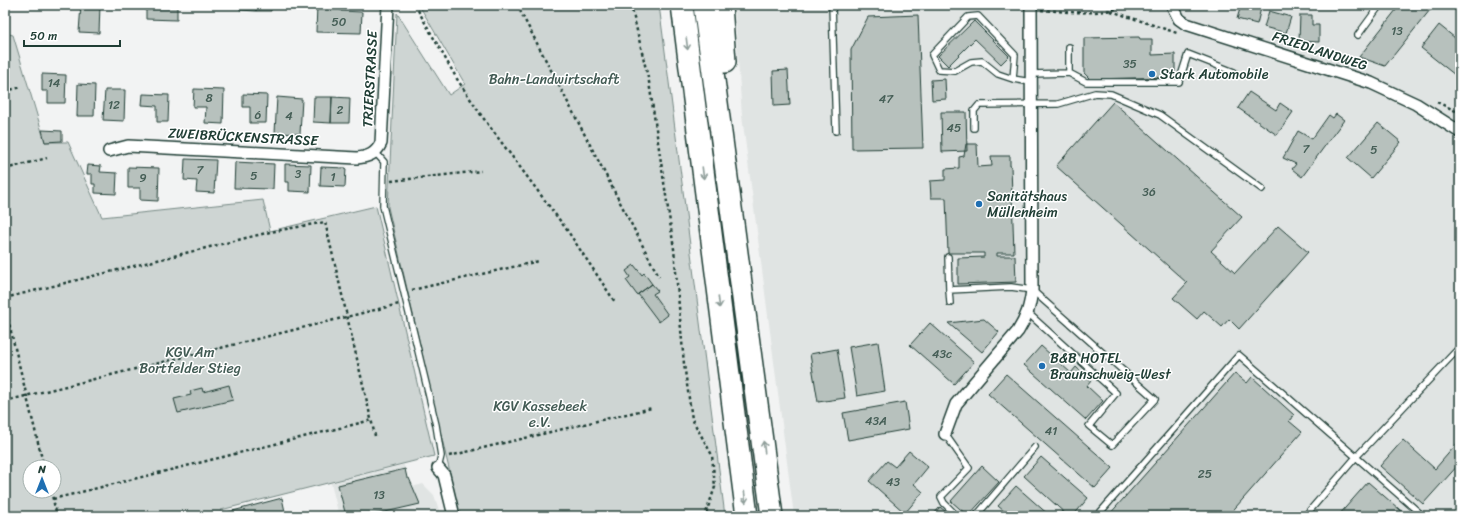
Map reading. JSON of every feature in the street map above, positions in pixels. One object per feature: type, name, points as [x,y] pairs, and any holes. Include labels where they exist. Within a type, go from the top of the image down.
[{"type":"highway","points":[[682,5],[747,516]]},
{"type":"highway","points":[[704,5],[740,266],[772,516]]},
{"type":"highway","points":[[721,5],[740,266]]},
{"type":"street","name":"TRIERSTRASSE","points":[[375,152],[379,148],[382,138],[388,5]]},
{"type":"street","name":"FRIEDLANDWEG","points":[[1172,5],[1180,19],[1186,24],[1371,83],[1416,104],[1460,132]]},
{"type":"street","points":[[945,434],[956,404],[1012,339],[1026,319],[1028,313],[1032,290],[1031,7]]},
{"type":"street","name":"ZWEIBRÜCKENSTRASSE","points":[[109,151],[128,146],[357,158],[367,157],[375,152]]},
{"type":"street","points":[[438,468],[444,475],[454,516]]},
{"type":"lane","points":[[832,5],[836,131]]},
{"type":"lane","points":[[1358,35],[1380,5]]},
{"type":"lane","points":[[1013,79],[1016,55],[978,16],[968,17],[932,55],[939,70],[956,71],[971,62],[982,61],[998,74],[1013,79],[1069,74],[1086,82],[1179,82],[1188,54],[1234,72]]},
{"type":"lane","points":[[1069,47],[1069,74]]},
{"type":"lane","points":[[974,128],[974,111],[979,105],[1058,104],[1095,93],[1111,94],[1160,115],[1262,189]]},
{"type":"lane","points":[[375,152],[384,162],[384,206],[436,425],[441,456],[438,468]]},
{"type":"lane","points":[[948,257],[950,303]]},
{"type":"lane","points":[[950,290],[1011,287],[1032,290],[1155,399],[1112,445],[1088,426],[1116,393],[1028,313]]},
{"type":"lane","points":[[1305,516],[1356,457],[1460,346]]},
{"type":"lane","points":[[1096,516],[1239,355],[1423,516]]},
{"type":"lane","points":[[945,434],[969,468],[942,497],[944,503],[957,516]]},
{"type":"lane","points":[[976,516],[1035,447]]},
{"type":"path","points":[[415,5],[457,80],[567,230],[615,302]]},
{"type":"path","points":[[516,5],[659,277]]},
{"type":"path","points":[[631,5],[649,82],[674,249],[684,364],[692,419],[712,455],[715,487],[705,516]]},
{"type":"path","points":[[969,5],[1031,7],[1079,13],[1111,11],[1129,5]]},
{"type":"path","points":[[5,91],[22,87]]},
{"type":"path","points":[[5,169],[47,158]]},
{"type":"path","points":[[383,182],[481,171]]},
{"type":"path","points":[[5,298],[270,232],[325,222],[375,436]]},
{"type":"path","points":[[403,291],[538,261]]},
{"type":"path","points":[[5,401],[406,302]]},
{"type":"path","points":[[5,307],[42,459]]},
{"type":"path","points":[[441,456],[652,408]]},
{"type":"path","points":[[62,497],[372,420]]},
{"type":"path","points":[[53,499],[56,512]]},
{"type":"shaded area","points":[[734,5],[1460,5],[1460,516],[794,516],[742,116]]},
{"type":"shaded area","points":[[404,465],[407,478],[409,478],[412,487],[423,484],[434,495],[441,516],[339,516],[331,483]]},
{"type":"green space","points":[[419,5],[659,5],[725,516],[460,516],[388,207],[397,13],[449,95],[465,84]]},
{"type":"green space","name":"KGV Am Bortfelder Stieg","points":[[5,33],[13,35],[45,142],[68,142],[102,217],[263,200],[270,231],[376,206],[434,456],[221,510],[222,516],[7,516],[5,508]]},
{"type":"building","points":[[81,5],[100,5],[99,33],[79,32]]},
{"type":"building","points":[[108,5],[131,5],[131,8],[108,7]]},
{"type":"building","points":[[146,5],[177,5],[177,20],[146,19]]},
{"type":"building","points":[[241,5],[256,5],[256,11],[240,10]]},
{"type":"building","points":[[256,5],[271,5],[271,11],[256,11]]},
{"type":"building","points":[[317,5],[341,5],[341,11],[362,12],[361,33],[316,32]]},
{"type":"building","points":[[1241,5],[1252,5],[1261,8],[1257,24],[1237,19]]},
{"type":"building","points":[[1400,5],[1434,5],[1385,66],[1359,57]]},
{"type":"building","points":[[1269,11],[1291,17],[1286,33],[1264,27]]},
{"type":"building","points":[[918,15],[923,148],[852,149],[851,50],[868,17]]},
{"type":"building","points":[[1300,15],[1312,15],[1312,25],[1319,25],[1319,42],[1299,41]]},
{"type":"building","points":[[974,21],[1009,56],[1001,64],[975,39],[948,66],[938,56]]},
{"type":"building","points":[[1439,25],[1460,42],[1460,79],[1421,48]]},
{"type":"building","points":[[1139,37],[1140,39],[1152,39],[1152,55],[1175,54],[1175,77],[1090,79],[1084,73],[1084,38]]},
{"type":"building","points":[[788,70],[790,105],[774,106],[773,71]]},
{"type":"building","points":[[42,74],[66,75],[65,103],[48,103],[48,91],[42,91]]},
{"type":"building","points":[[945,79],[946,99],[932,100],[931,80]]},
{"type":"building","points":[[78,84],[95,85],[94,116],[77,116]]},
{"type":"building","points":[[194,89],[224,90],[223,124],[205,123],[206,107],[193,107]]},
{"type":"building","points":[[105,90],[125,90],[124,121],[103,120]]},
{"type":"building","points":[[1249,92],[1276,110],[1280,103],[1293,112],[1277,135],[1238,108]]},
{"type":"building","points":[[143,94],[169,95],[168,122],[157,122],[157,106],[142,105]]},
{"type":"building","points":[[243,94],[267,95],[266,123],[250,123],[250,107],[243,107]]},
{"type":"building","points":[[277,97],[302,99],[300,134],[275,133]]},
{"type":"building","points":[[314,97],[332,97],[331,123],[313,122]]},
{"type":"building","points":[[332,97],[350,98],[349,123],[331,123]]},
{"type":"building","points":[[1113,102],[1242,217],[1211,251],[1235,273],[1278,226],[1308,252],[1239,329],[1229,319],[1222,327],[1204,311],[1197,319],[1173,298],[1187,283],[1056,166]]},
{"type":"building","points":[[941,112],[966,112],[967,151],[942,152]]},
{"type":"building","points":[[1336,114],[1344,120],[1302,177],[1292,169],[1296,164],[1283,158],[1298,131],[1312,139],[1329,115],[1333,118]]},
{"type":"building","points":[[1378,123],[1401,142],[1371,178],[1348,158]]},
{"type":"building","points":[[42,130],[62,131],[62,141],[45,142]]},
{"type":"building","points":[[966,144],[977,144],[978,167],[992,166],[991,156],[1010,156],[1014,253],[997,253],[997,256],[1015,256],[1016,282],[958,284],[958,258],[984,257],[984,253],[948,253],[946,198],[931,198],[930,181],[945,180],[945,169],[959,168],[959,157],[964,156]]},
{"type":"building","points":[[185,159],[216,160],[214,193],[196,192],[197,181],[184,180]]},
{"type":"building","points":[[235,162],[274,164],[273,189],[234,188]]},
{"type":"building","points":[[285,164],[311,165],[310,192],[289,191],[289,182],[285,182]]},
{"type":"building","points":[[88,165],[101,166],[100,172],[117,173],[116,194],[95,193],[95,184],[92,184],[92,174],[87,174]]},
{"type":"building","points":[[128,167],[159,168],[158,201],[140,200],[140,188],[128,188]]},
{"type":"building","points":[[321,167],[346,168],[345,187],[320,186]]},
{"type":"building","points":[[634,265],[642,275],[644,273],[652,284],[637,295],[626,280],[630,277],[626,271]]},
{"type":"building","points":[[652,284],[658,291],[653,294],[668,315],[659,322],[638,294]]},
{"type":"building","points":[[984,319],[999,332],[982,352],[948,323]]},
{"type":"building","points":[[930,323],[974,362],[954,384],[910,345]]},
{"type":"building","points":[[878,342],[885,391],[857,396],[849,347]]},
{"type":"building","points":[[1041,346],[1071,373],[1076,367],[1091,381],[1087,386],[1103,401],[1086,420],[1024,365]]},
{"type":"building","points":[[837,349],[845,398],[818,402],[810,354]]},
{"type":"building","points":[[1235,373],[1247,383],[1252,377],[1294,415],[1289,421],[1302,432],[1228,516],[1108,516]]},
{"type":"building","points":[[1006,374],[1113,468],[1095,488],[988,394]]},
{"type":"building","points":[[229,385],[233,400],[178,413],[174,399],[191,395],[190,391],[202,388],[203,392]]},
{"type":"building","points":[[905,402],[909,429],[848,440],[843,413]]},
{"type":"building","points":[[1403,440],[1435,469],[1460,440],[1460,463],[1423,504],[1380,466]]},
{"type":"building","points":[[909,451],[928,467],[914,484],[923,492],[905,513],[869,481],[887,461],[895,467]]},
{"type":"building","points":[[1041,457],[1088,498],[1073,516],[1068,516],[1024,476]]},
{"type":"building","points":[[982,466],[999,482],[968,516],[951,501]]},
{"type":"building","points":[[405,469],[407,478],[409,478],[420,504],[368,516],[346,516],[338,485]]},
{"type":"building","points":[[1368,482],[1407,516],[1338,516]]},
{"type":"building","points":[[1016,486],[1050,516],[1010,516],[998,506]]},
{"type":"building","points":[[282,498],[286,516],[230,516],[229,512]]},
{"type":"building","points":[[940,507],[951,516],[932,516]]},
{"type":"building","points":[[1062,511],[1068,516],[1057,516]]},
{"type":"place","name":"Stark Automobile","points":[[1152,74]]},
{"type":"place","name":"Sanitätshaus Müllenheim","points":[[979,204]]},
{"type":"place","name":"B&B HOTEL Braunschweig-West","points":[[1042,366]]},
{"type":"park label","name":"Bahn-Landwirtschaft","points":[[554,79]]},
{"type":"park label","name":"KGV Kassebeek e.V.","points":[[540,414]]}]
